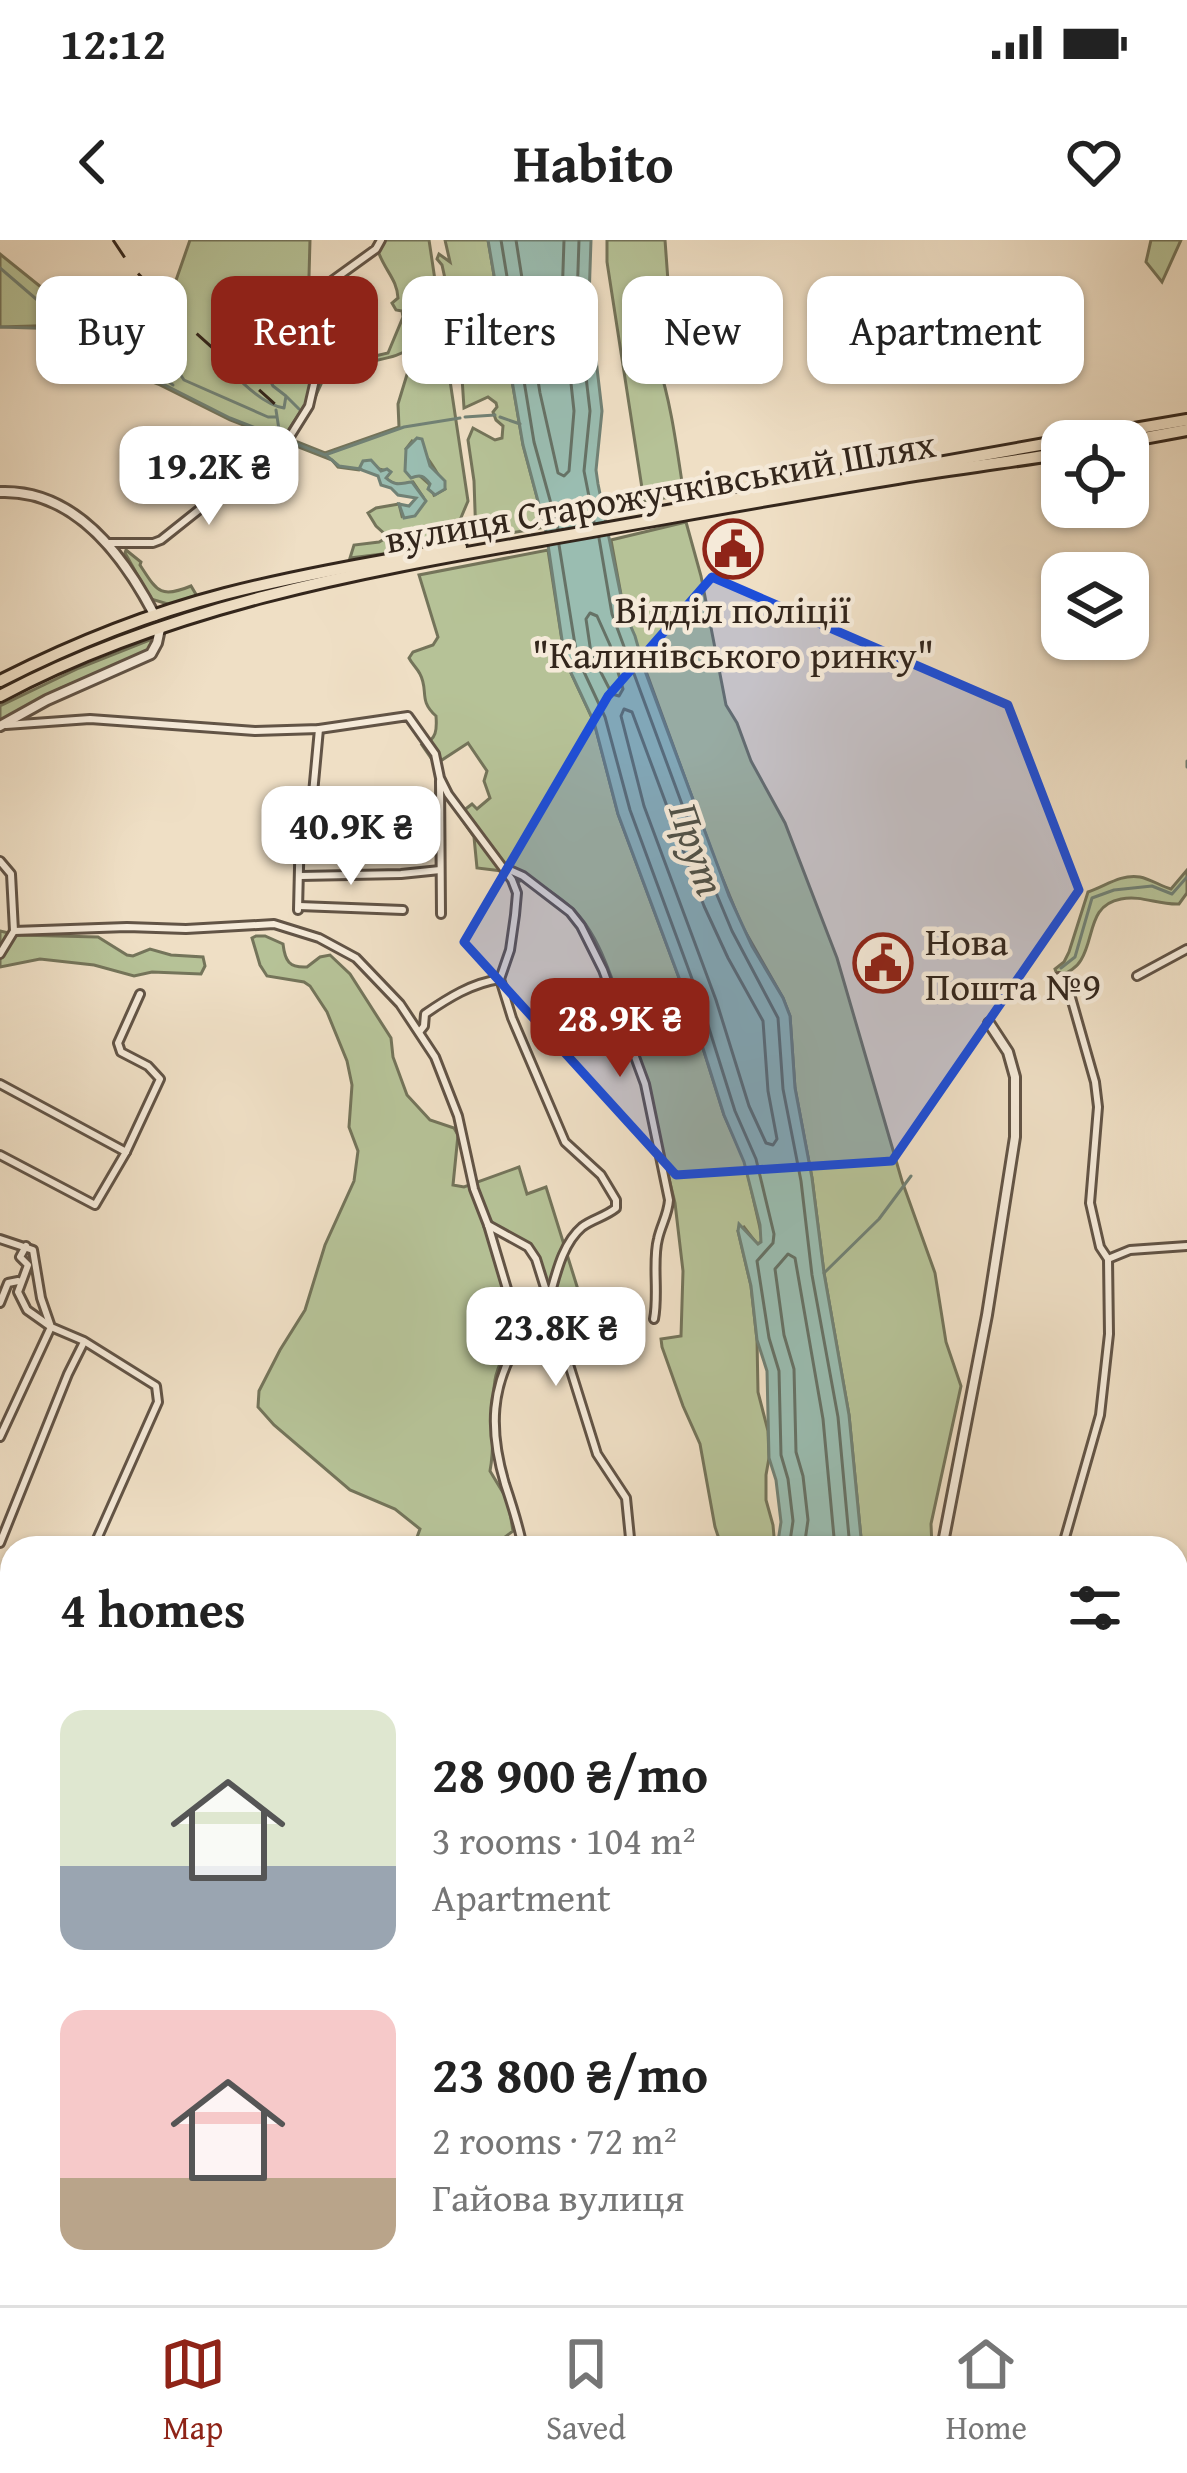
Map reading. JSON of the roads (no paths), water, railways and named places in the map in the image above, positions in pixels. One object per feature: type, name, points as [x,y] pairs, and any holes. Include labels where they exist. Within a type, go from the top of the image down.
[{"type":"main road","name":"вулиця Старожучківський Шлях","points":[[1149,426],[1187,420]]},
{"type":"main road","points":[[1149,437],[1187,430]]},
{"type":"main road","name":"вулиця Старожучківський Шлях","points":[[0,681],[158,622],[259,591],[1041,445]]},
{"type":"main road","name":"вулиця Старожучківський Шлях","points":[[810,490],[1041,456]]},
{"type":"main road","name":"вулиця Старожучківський Шлях","points":[[0,696],[44,667]]},
{"type":"street","points":[[107,542],[161,540],[286,440],[309,406],[317,370],[310,296],[376,249],[381,240]]},
{"type":"street","points":[[0,492],[27,492],[53,502],[107,542],[128,568],[158,622],[157,644],[151,654],[1,725]]},
{"type":"street","points":[[1,725],[90,719],[255,731],[408,716],[435,754],[440,778],[441,914]]},
{"type":"street","points":[[319,728],[311,815],[299,826],[298,908],[403,910]]},
{"type":"street","points":[[440,778],[517,893],[510,950],[500,979],[519,1040],[565,1142],[601,1175],[616,1199],[616,1208],[572,1239],[549,1299]]},
{"type":"street","points":[[0,861],[11,874],[14,931],[0,954]]},
{"type":"street","points":[[502,867],[523,876],[570,912],[580,926],[603,970],[645,1084],[669,1201],[658,1239],[654,1319]]},
{"type":"street","points":[[299,876],[440,870]]},
{"type":"street","points":[[14,931],[284,926],[356,958],[387,988],[420,1031],[445,1079],[520,1338],[506,1360],[494,1419],[503,1478],[521,1536]]},
{"type":"street","points":[[1137,976],[1187,949]]},
{"type":"street","points":[[1059,977],[1070,994],[1095,1082],[1098,1107],[1090,1203],[1100,1247],[1108,1259],[1109,1334],[1100,1415],[1065,1536]]},
{"type":"street","points":[[420,1031],[425,1015],[433,1009],[480,982],[500,979]]},
{"type":"street","points":[[0,1155],[95,1205],[160,1079],[148,1066],[122,1052],[118,1043],[140,994]]},
{"type":"street","points":[[944,1536],[1015,1137],[1015,1077],[1008,1052],[989,1023]]},
{"type":"street","points":[[0,1084],[126,1152]]},
{"type":"street","points":[[488,1225],[528,1247],[536,1259],[597,1454],[626,1498],[630,1536]]},
{"type":"street","points":[[0,1239],[32,1250],[51,1327],[0,1437]]},
{"type":"street","points":[[26,1246],[20,1257],[28,1265],[18,1292],[27,1310],[139,1374],[158,1393],[98,1536]]},
{"type":"street","points":[[1108,1259],[1130,1250],[1187,1246]]},
{"type":"street","points":[[0,1303],[8,1283],[20,1281]]},
{"type":"street","points":[[3,1536],[84,1341]]},
{"type":"water","name":"Прут","points":[[488,240],[591,240],[590,276],[494,276]]},
{"type":"water","name":"Прут","points":[[598,377],[602,411],[596,470],[624,611],[729,896],[790,1016],[795,1088],[849,1415],[861,1536],[779,1536],[776,1480],[769,1458],[767,1371],[738,1231],[739,1224],[758,1244],[760,1225],[744,1162],[618,814],[594,722],[565,660],[546,531],[513,384],[598,384]]},
{"type":"water","points":[[422,439],[430,466],[445,481],[445,489],[435,495],[424,478],[411,478],[405,471],[406,449]]},
{"type":"water","points":[[371,460],[381,471],[391,472],[386,478],[393,483],[412,482],[426,501],[415,516],[404,518],[399,504],[409,506],[416,498],[398,495],[381,485],[378,476],[359,469],[363,461]]},
{"type":"waterway","points":[[0,268],[70,331],[128,371],[325,455],[404,427],[460,418]]},
{"type":"waterway","points":[[0,327],[36,328]]},
{"type":"waterway","points":[[187,381],[276,417]]},
{"type":"waterway","points":[[244,384],[284,408],[286,396],[272,384]]},
{"type":"waterway","points":[[287,397],[299,409]]},
{"type":"waterway","points":[[276,410],[280,436]]},
{"type":"waterway","points":[[465,417],[495,415]]},
{"type":"waterway","points":[[500,417],[520,424]]},
{"type":"waterway","points":[[327,456],[339,466],[361,469]]},
{"type":"waterway","points":[[1187,761],[1187,767]]},
{"type":"waterway","points":[[1061,968],[1075,957],[1092,898],[1152,886],[1172,894],[1187,877]]},
{"type":"waterway","points":[[824,1273],[879,1219],[911,1176]]},
{"type":"railway","points":[[113,240],[129,264],[187,325],[277,406]]},
{"type":"place","name":"Відділ поліції \"Калинівського ринку\"","points":[[733,549]]},
{"type":"place","name":"Нова Пошта №9","points":[[883,963]]}]
